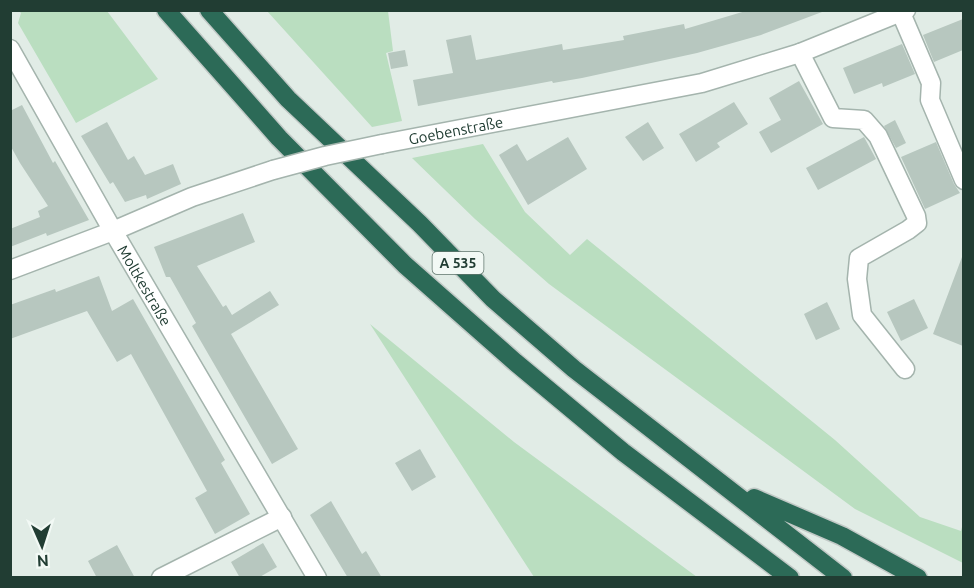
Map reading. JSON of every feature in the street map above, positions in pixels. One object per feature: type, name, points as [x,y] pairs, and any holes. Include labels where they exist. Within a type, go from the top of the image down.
[{"type":"highway","name":"A 535","points":[[166,10],[279,138],[405,265],[515,362],[623,452],[789,578]]},
{"type":"highway","name":"A 535","points":[[209,10],[288,99],[420,224],[493,299],[574,369],[730,488]]},
{"type":"highway","points":[[730,488],[843,578]]},
{"type":"highway","points":[[730,488],[842,536],[918,578]]},
{"type":"street","name":"Goebenstraße","points":[[10,270],[113,231],[192,197],[273,170],[382,144],[702,82],[800,53],[904,12]]},
{"type":"street","points":[[904,12],[931,83],[930,100],[963,180]]},
{"type":"street","name":"Moltkestraße","points":[[10,49],[113,231],[317,578]]},
{"type":"street","points":[[800,53],[833,118],[864,120],[878,136],[916,216],[916,223],[908,230],[859,258],[857,279],[862,315],[905,369]]},
{"type":"street","points":[[162,578],[282,518]]},
{"type":"green space","points":[[19,11],[107,11],[158,79],[76,123],[18,23],[21,13]]},
{"type":"green space","points":[[267,11],[388,11],[393,51],[386,53],[402,121],[372,127]]},
{"type":"green space","points":[[483,144],[525,212],[570,255],[587,239],[835,440],[920,517],[961,531],[963,523],[963,563],[855,509],[549,284],[475,219],[412,158]]},
{"type":"green space","points":[[370,324],[514,442],[697,577],[534,577]]},
{"type":"building","points":[[749,10],[821,10],[822,12],[761,35],[697,53],[582,78],[553,83],[552,81],[418,106],[413,80],[453,73],[446,40],[471,35],[476,60],[562,44],[563,50],[624,40],[623,36],[684,24],[685,29]]},
{"type":"building","points":[[963,19],[963,50],[934,62],[923,35]]},
{"type":"building","points":[[902,44],[915,74],[883,87],[882,83],[854,94],[843,68]]},
{"type":"building","points":[[405,50],[408,66],[391,69],[388,53]]},
{"type":"building","points":[[799,81],[823,124],[771,153],[759,132],[781,120],[769,98]]},
{"type":"building","points":[[734,102],[748,124],[717,143],[720,147],[696,162],[679,134]]},
{"type":"building","points":[[22,105],[53,163],[55,161],[89,220],[10,247],[10,229],[40,217],[38,211],[48,206],[10,145],[10,111]]},
{"type":"building","points":[[895,120],[906,143],[896,148],[884,126]]},
{"type":"building","points":[[107,122],[128,160],[134,156],[145,175],[173,164],[181,184],[147,199],[146,195],[125,202],[113,182],[110,184],[81,136]]},
{"type":"building","points":[[648,122],[664,148],[643,161],[625,137]]},
{"type":"building","points":[[568,137],[587,169],[528,205],[499,155],[517,144],[527,161]]},
{"type":"building","points":[[864,137],[876,159],[818,190],[806,168]]},
{"type":"building","points":[[936,142],[960,193],[925,209],[901,157]]},
{"type":"building","points":[[243,213],[255,242],[197,266],[223,307],[226,305],[232,315],[270,291],[279,305],[231,334],[298,449],[272,464],[192,326],[196,323],[170,277],[166,277],[154,247]]},
{"type":"building","points":[[963,258],[963,346],[933,334]]},
{"type":"building","points":[[99,276],[112,311],[133,299],[225,460],[221,463],[250,514],[215,534],[195,498],[207,491],[131,354],[117,362],[87,311],[10,339],[10,305],[55,289],[56,292]]},
{"type":"building","points":[[914,299],[928,328],[901,341],[887,312]]},
{"type":"building","points":[[827,302],[840,329],[816,340],[804,314]]},
{"type":"building","points":[[420,449],[436,477],[412,491],[395,463]]},
{"type":"building","points":[[331,501],[362,554],[366,551],[382,578],[348,578],[310,515]]},
{"type":"building","points":[[263,543],[277,567],[258,578],[240,578],[231,562]]},
{"type":"building","points":[[117,545],[135,578],[97,578],[88,561]]}]
